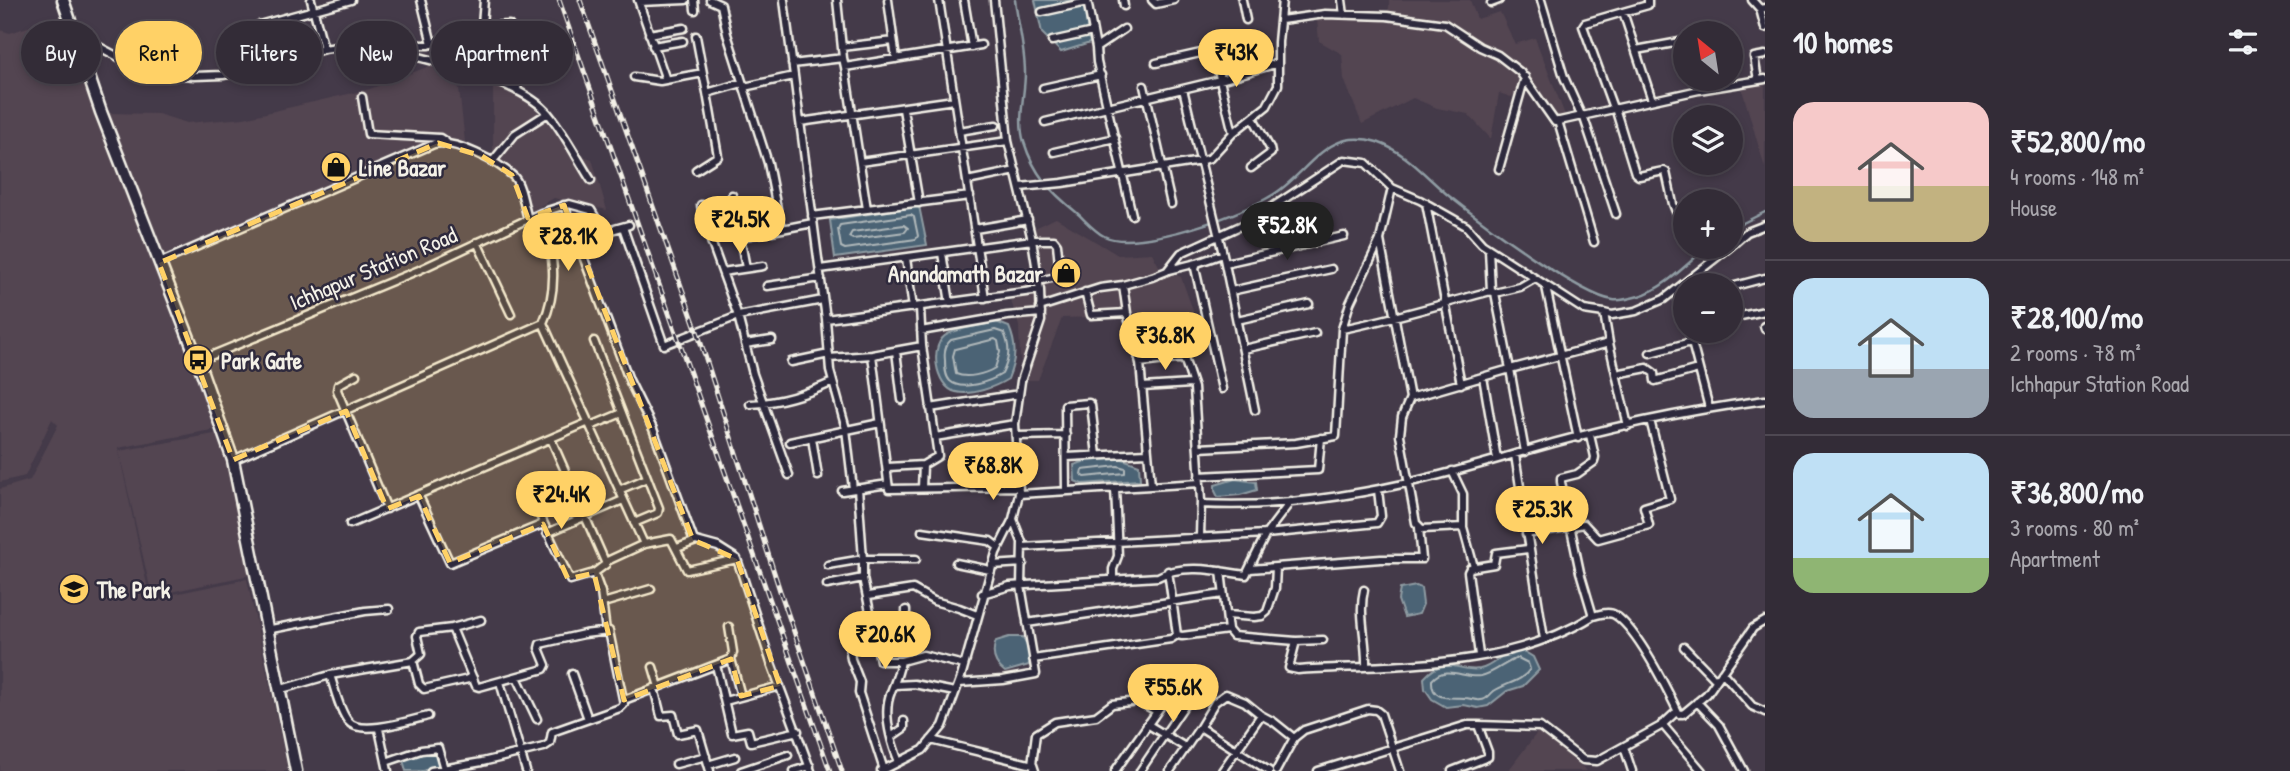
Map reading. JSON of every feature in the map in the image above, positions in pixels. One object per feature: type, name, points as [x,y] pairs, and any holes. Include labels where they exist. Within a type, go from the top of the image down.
[{"type":"main road","points":[[63,0],[70,21]]},
{"type":"main road","points":[[91,84],[198,360],[233,460],[296,771]]},
{"type":"street","points":[[311,0],[324,49],[336,47]]},
{"type":"street","points":[[273,21],[351,0]]},
{"type":"street","points":[[421,0],[431,40]]},
{"type":"street","points":[[482,21],[484,0]]},
{"type":"street","points":[[666,80],[638,1],[686,0]]},
{"type":"street","points":[[694,0],[695,10]]},
{"type":"street","points":[[715,0],[720,5],[768,163],[781,229]]},
{"type":"street","points":[[784,0],[829,356],[846,429],[856,489],[863,578],[880,661],[901,661],[923,655],[964,665]]},
{"type":"street","points":[[837,0],[843,58],[867,209]]},
{"type":"street","points":[[888,0],[896,59]]},
{"type":"street","points":[[939,0],[985,298]]},
{"type":"street","points":[[964,0],[972,47]]},
{"type":"street","points":[[847,631],[851,659],[860,682],[859,693],[883,771],[923,750],[943,726],[964,665],[982,594],[998,547],[1013,519],[1019,491],[1015,424],[1019,394],[1041,321],[1040,290],[1028,220],[1008,141],[994,0]]},
{"type":"street","points":[[1152,0],[1156,4],[1174,0]]},
{"type":"street","points":[[1242,0],[1246,20]]},
{"type":"street","points":[[1020,187],[1062,183],[1210,158],[1233,133],[1267,106],[1278,85],[1282,0]]},
{"type":"street","points":[[1342,0],[1344,15]]},
{"type":"street","points":[[1491,3],[1499,0]]},
{"type":"street","points":[[1541,0],[1564,77],[1582,115],[1616,214]]},
{"type":"street","points":[[1648,0],[1648,5],[1585,23],[1583,26],[1635,173],[1639,176],[1666,172],[1673,204]]},
{"type":"street","points":[[1752,0],[1763,9],[1765,28]]},
{"type":"street","points":[[1042,12],[1087,1],[1132,215]]},
{"type":"street","points":[[1623,12],[1653,100]]},
{"type":"street","points":[[1281,20],[1325,14],[1387,16],[1445,24],[1480,47],[1498,55],[1525,77],[1555,122],[1762,79],[1754,57],[1765,55]]},
{"type":"street","points":[[649,34],[684,28]]},
{"type":"street","points":[[1097,48],[1124,29]]},
{"type":"street","points":[[1052,41],[1093,32]]},
{"type":"street","points":[[696,36],[718,156],[696,170]]},
{"type":"street","points":[[653,46],[682,41]]},
{"type":"street","points":[[842,47],[893,41]]},
{"type":"street","points":[[1156,63],[1245,43]]},
{"type":"street","points":[[1636,50],[1673,43]]},
{"type":"street","points":[[845,67],[981,45]]},
{"type":"street","points":[[101,48],[160,73],[216,75]]},
{"type":"street","points":[[1215,50],[1233,133]]},
{"type":"street","points":[[417,55],[517,91],[548,113],[591,180]]},
{"type":"street","points":[[792,64],[843,58]]},
{"type":"street","points":[[1045,122],[1220,80],[1278,63]]},
{"type":"street","points":[[634,77],[666,80],[703,73]]},
{"type":"street","points":[[1043,88],[1101,75]]},
{"type":"street","points":[[707,93],[794,76]]},
{"type":"street","points":[[1499,169],[1525,77]]},
{"type":"street","points":[[517,91],[518,84]]},
{"type":"street","points":[[1144,86],[1171,204]]},
{"type":"street","points":[[1183,89],[1225,262],[1255,410]]},
{"type":"street","points":[[362,97],[368,134],[440,138],[482,156],[515,178],[528,219]]},
{"type":"street","points":[[800,122],[954,100]]},
{"type":"street","points":[[903,109],[919,203]]},
{"type":"street","points":[[492,162],[515,134],[548,113]]},
{"type":"street","points":[[1251,168],[1271,153],[1253,118]]},
{"type":"street","points":[[1558,121],[1594,242]]},
{"type":"street","points":[[959,131],[996,125]]},
{"type":"street","points":[[1054,152],[1115,138]]},
{"type":"street","points":[[860,162],[1008,141]]},
{"type":"street","points":[[159,263],[434,144],[447,143]]},
{"type":"street","points":[[1167,271],[1181,253],[1217,231],[1251,221],[1344,160],[1366,163],[1392,188],[1426,203],[1466,226],[1489,248],[1584,310],[1612,315],[1636,312],[1664,299],[1714,259]]},
{"type":"street","points":[[967,181],[1016,171]]},
{"type":"street","points":[[1199,448],[1296,443],[1336,436],[1342,328],[1350,303],[1380,240],[1392,188]]},
{"type":"street","points":[[732,195],[746,268]]},
{"type":"street","points":[[740,237],[867,209],[970,196]]},
{"type":"street","points":[[1426,203],[1461,384]]},
{"type":"street","points":[[564,205],[591,210],[604,232],[626,226],[664,345],[737,316],[823,300]]},
{"type":"street","points":[[564,205],[629,380],[653,429],[694,541]]},
{"type":"street","name":"Ichhapur Station Road","points":[[198,360],[430,265],[564,205]]},
{"type":"street","points":[[701,205],[703,219],[789,475]]},
{"type":"street","points":[[541,213],[551,244],[554,269],[543,323],[643,544]]},
{"type":"street","points":[[975,229],[1028,220]]},
{"type":"street","points":[[1743,235],[1765,225]]},
{"type":"street","points":[[1225,262],[1344,236]]},
{"type":"street","points":[[820,269],[1032,240],[1054,240],[1057,244],[1060,274],[1038,281]]},
{"type":"street","points":[[1250,569],[1381,559],[1422,559],[1400,425],[1410,398],[1380,240]]},
{"type":"street","points":[[477,242],[511,314]]},
{"type":"street","points":[[1489,248],[1493,292],[1525,452]]},
{"type":"street","points":[[942,253],[950,303]]},
{"type":"street","points":[[921,331],[1041,310],[1085,292],[1123,285],[1223,254]]},
{"type":"street","points":[[888,467],[923,465],[938,456],[921,331],[906,258]]},
{"type":"street","points":[[1197,263],[1197,280],[1222,389]]},
{"type":"street","points":[[722,272],[763,266]]},
{"type":"street","points":[[1231,291],[1331,270]]},
{"type":"street","points":[[767,286],[821,278]]},
{"type":"street","points":[[1743,284],[1765,278]]},
{"type":"street","points":[[1342,328],[1393,319],[1445,303],[1520,287],[1534,279]]},
{"type":"street","points":[[1123,285],[1140,363],[1151,485]]},
{"type":"street","points":[[1546,287],[1578,438]]},
{"type":"street","points":[[826,319],[1040,290]]},
{"type":"street","points":[[1085,292],[1091,315],[1127,313]]},
{"type":"street","points":[[1237,320],[1309,304]]},
{"type":"street","points":[[1743,316],[1765,311]]},
{"type":"street","points":[[1604,313],[1628,426]]},
{"type":"street","points":[[233,460],[543,323]]},
{"type":"street","points":[[1243,349],[1315,333]]},
{"type":"street","points":[[745,344],[772,340]]},
{"type":"street","points":[[594,341],[659,511],[634,523]]},
{"type":"street","points":[[1410,398],[1609,343]]},
{"type":"street","points":[[1650,353],[1688,343]]},
{"type":"street","points":[[1692,343],[1709,408]]},
{"type":"street","points":[[791,362],[829,356],[872,355],[922,346]]},
{"type":"street","points":[[896,351],[902,400]]},
{"type":"street","points":[[872,355],[888,484],[892,489],[1066,491],[1318,470],[1321,439]]},
{"type":"street","points":[[1140,363],[1184,358],[1194,388],[1199,448],[1200,537]]},
{"type":"street","points":[[1616,374],[1647,369],[1654,373],[1655,382],[1698,369]]},
{"type":"street","points":[[356,375],[336,387],[387,509]]},
{"type":"street","points":[[1483,377],[1497,460]]},
{"type":"street","points":[[750,404],[792,397],[833,382]]},
{"type":"street","points":[[1142,387],[1191,384]]},
{"type":"street","points":[[930,408],[1019,394]]},
{"type":"street","points":[[1201,504],[1291,502],[1359,495],[1628,426],[1709,408],[1765,400]]},
{"type":"street","points":[[1066,491],[1065,405],[1090,403],[1097,455]]},
{"type":"street","points":[[350,524],[551,439],[622,413]]},
{"type":"street","points":[[1526,534],[1584,524],[1598,539],[1649,525],[1644,507],[1670,499],[1650,421]]},
{"type":"street","points":[[790,442],[880,423]]},
{"type":"street","points":[[935,437],[1015,424]]},
{"type":"street","points":[[1016,436],[1066,435]]},
{"type":"street","points":[[1590,435],[1594,462],[1577,474],[1561,478],[1580,572],[1593,616]]},
{"type":"street","points":[[811,438],[818,476]]},
{"type":"street","points":[[551,439],[586,516],[606,567],[594,573],[568,579],[532,498],[568,477]]},
{"type":"street","points":[[1067,457],[1147,453]]},
{"type":"street","points":[[1515,456],[1544,639]]},
{"type":"street","points":[[922,488],[923,465]]},
{"type":"street","points":[[1452,471],[1463,494],[1463,527],[1474,568]]},
{"type":"street","points":[[619,490],[648,478]]},
{"type":"street","points":[[842,491],[888,484]]},
{"type":"street","points":[[1114,579],[1113,569],[1118,556],[1115,488]]},
{"type":"street","points":[[1022,547],[1266,534],[1377,523],[1381,516],[1378,490]]},
{"type":"street","points":[[419,496],[450,563],[543,524]]},
{"type":"street","points":[[547,533],[624,500]]},
{"type":"street","points":[[982,594],[1010,586],[1158,577],[1168,571],[1221,571],[1246,575],[1266,534],[1291,502]]},
{"type":"street","points":[[958,683],[1003,680],[1036,674],[1021,586],[1022,547],[1013,519]]},
{"type":"street","points":[[1419,528],[1463,527]]},
{"type":"street","points":[[922,531],[990,541],[998,547]]},
{"type":"street","points":[[605,562],[643,544],[669,538],[687,570],[737,559]]},
{"type":"street","points":[[677,548],[694,541],[718,547],[737,559],[811,769],[794,771]]},
{"type":"street","points":[[1479,656],[1468,572],[1470,568],[1494,564],[1496,553],[1528,549]]},
{"type":"street","points":[[828,565],[863,559],[916,559]]},
{"type":"street","points":[[956,562],[991,568],[1023,563]]},
{"type":"street","points":[[1227,615],[1254,617],[1267,612],[1275,588],[1276,567]]},
{"type":"street","points":[[1168,571],[1177,635]]},
{"type":"street","points":[[1221,571],[1228,630],[1233,636],[1296,641],[1323,640]]},
{"type":"street","points":[[594,573],[603,603],[606,631]]},
{"type":"street","points":[[827,585],[863,578]]},
{"type":"street","points":[[603,603],[651,589]]},
{"type":"street","points":[[868,596],[914,589],[934,601],[977,615]]},
{"type":"street","points":[[1364,590],[1361,602],[1366,666]]},
{"type":"street","points":[[1027,623],[1223,594]]},
{"type":"street","points":[[266,630],[389,609]]},
{"type":"street","points":[[873,624],[906,620],[906,610]]},
{"type":"street","points":[[1296,641],[1289,668],[1298,670],[1425,664],[1479,656],[1544,639],[1573,629],[1593,616],[1611,613],[1627,627],[1679,714]]},
{"type":"street","points":[[278,690],[330,675],[412,661],[421,654],[417,633],[481,620]]},
{"type":"street","points":[[1318,771],[1375,753],[1394,750],[1467,725],[1542,728],[1583,760],[1597,761],[1662,724],[1675,713],[1684,714],[1717,680],[1754,628],[1765,621]]},
{"type":"street","points":[[729,627],[733,652],[731,659],[741,696]]},
{"type":"street","points":[[431,771],[521,754],[549,745],[552,732],[620,708],[624,700],[610,632],[540,644],[546,667],[479,687],[476,686],[452,628]]},
{"type":"street","points":[[1033,659],[1171,639],[1177,635],[1228,630]]},
{"type":"street","points":[[1684,646],[1717,680]]},
{"type":"street","points":[[624,700],[731,659]]},
{"type":"street","points":[[412,661],[419,684],[424,689],[473,678]]},
{"type":"street","points":[[899,762],[891,737],[888,709],[901,661]]},
{"type":"street","points":[[716,665],[733,734],[748,732],[751,742],[798,731]]},
{"type":"street","points":[[653,667],[661,716],[673,715],[678,734],[698,730],[709,768],[734,757]]},
{"type":"street","points":[[1722,673],[1752,706],[1765,712]]},
{"type":"street","points":[[572,674],[588,719]]},
{"type":"street","points":[[330,675],[350,724],[379,729],[428,716]]},
{"type":"street","points":[[517,677],[537,719]]},
{"type":"street","points":[[1115,771],[1180,679]]},
{"type":"street","points":[[500,682],[526,771]]},
{"type":"street","points":[[895,685],[914,684],[955,692]]},
{"type":"street","points":[[725,701],[780,686]]},
{"type":"street","points":[[1140,771],[1196,688]]},
{"type":"street","points":[[1170,771],[1214,702],[1226,694],[1245,702],[1294,738]]},
{"type":"street","points":[[930,740],[1034,768],[1036,734],[1052,723],[1094,716],[1110,705],[1136,701],[1156,711]]},
{"type":"street","points":[[1698,702],[1719,725],[1744,771]]},
{"type":"street","points":[[1276,771],[1294,738],[1304,730],[1368,709],[1381,714],[1401,771]]},
{"type":"street","points":[[1222,771],[1261,715]]},
{"type":"street","points":[[891,737],[904,728],[904,721]]},
{"type":"street","points":[[1147,724],[1185,747]]},
{"type":"street","points":[[1662,724],[1702,771]]},
{"type":"street","points":[[1452,771],[1488,757],[1478,725]]},
{"type":"street","points":[[1200,727],[1269,771]]},
{"type":"street","points":[[379,729],[388,771]]},
{"type":"street","points":[[1624,747],[1632,771]]},
{"type":"street","points":[[386,762],[438,748],[444,769]]},
{"type":"street","points":[[741,771],[788,755]]},
{"type":"street","points":[[676,764],[706,756]]},
{"type":"highlighted area","points":[[438,143],[482,156],[512,175],[528,218],[564,205],[693,540],[737,559],[780,686],[741,696],[731,659],[624,700],[594,573],[568,579],[543,524],[450,563],[419,496],[387,509],[346,411],[233,460],[159,263]]},
{"type":"shaded area","points":[[1389,0],[1470,0],[1477,19],[1500,12],[1515,44],[1535,38],[1565,115],[1556,119],[1534,86],[1511,97],[1499,93],[1491,139],[1468,114],[1437,108],[1413,98],[1362,124],[1344,79],[1342,54],[1319,41],[1317,19],[1334,16],[1384,18],[1389,8]]},
{"type":"shaded area","points":[[64,15],[66,21],[46,21]]},
{"type":"shaded area","points":[[21,29],[21,84],[90,84],[197,364],[216,429],[118,448],[150,599],[247,579],[288,771],[0,771],[0,489],[30,480],[58,425],[52,419],[25,476],[0,482],[0,30],[10,33]]},
{"type":"shaded area","points":[[431,66],[431,84],[458,84],[465,142],[434,139],[326,189],[160,260],[105,113],[158,114],[187,123],[244,118],[383,84],[417,84],[417,71]]},
{"type":"shaded area","points":[[1765,81],[1765,168],[1742,91],[1743,86]]},
{"type":"shaded area","points":[[493,87],[508,89],[540,110],[573,153],[592,159],[607,210],[554,198],[529,213],[517,177],[493,155]]},
{"type":"shaded area","points":[[1056,218],[1118,255],[1152,253],[1160,268],[1181,277],[1203,338],[1151,346],[1153,358],[1141,359],[1133,316],[1062,318],[1038,380],[1026,380],[1031,365],[1020,360],[1019,326],[1011,301],[1022,295],[1017,272],[1040,268],[1035,228]]},
{"type":"shaded area","points":[[220,433],[230,461],[250,575],[152,596],[119,451]]},
{"type":"shaded area","points":[[1539,730],[1587,771],[1508,771]]},
{"type":"water","points":[[1035,0],[1083,0],[1090,43],[1061,52],[1042,33]]},
{"type":"water","points":[[919,206],[927,245],[835,258],[830,220]]},
{"type":"water","points":[[996,322],[1009,327],[1013,340],[1014,359],[1008,379],[976,392],[962,393],[949,388],[943,382],[937,365],[936,355],[942,339],[959,330]]},
{"type":"water","points":[[1120,458],[1139,465],[1140,480],[1082,484],[1075,481],[1074,465],[1086,461]]},
{"type":"water","points":[[1235,479],[1256,482],[1257,490],[1218,497],[1215,485]]},
{"type":"water","points":[[1416,586],[1421,588],[1423,604],[1419,614],[1404,617],[1398,600],[1400,589]]},
{"type":"water","points":[[1023,637],[1029,651],[1029,665],[1005,672],[996,662],[994,650],[996,641]]},
{"type":"water","points":[[1520,649],[1533,657],[1539,670],[1523,686],[1507,691],[1488,706],[1446,707],[1432,699],[1425,689],[1424,678],[1439,667],[1445,665],[1480,669]]},
{"type":"water","points":[[431,750],[438,754],[442,767],[406,771],[403,760]]},
{"type":"waterway","points":[[1015,0],[1025,64],[1021,125],[1028,153],[1038,173],[1051,189],[1104,236],[1120,240],[1141,239],[1167,235],[1221,219],[1280,190],[1334,144],[1361,139],[1377,142],[1397,152],[1505,238],[1554,271],[1598,295],[1619,300],[1648,293],[1693,259]]},
{"type":"waterway","points":[[1743,223],[1765,212]]},
{"type":"railway","points":[[559,0],[830,771]]},
{"type":"railway","points":[[580,0],[698,334],[780,591],[842,771]]},
{"type":"place","name":"Line Bazar","points":[[336,167]]},
{"type":"place","name":"Anandamath Bazar","points":[[1066,273]]},
{"type":"place","name":"Park Gate","points":[[198,360]]},
{"type":"place","name":"The Park","points":[[74,589]]}]
